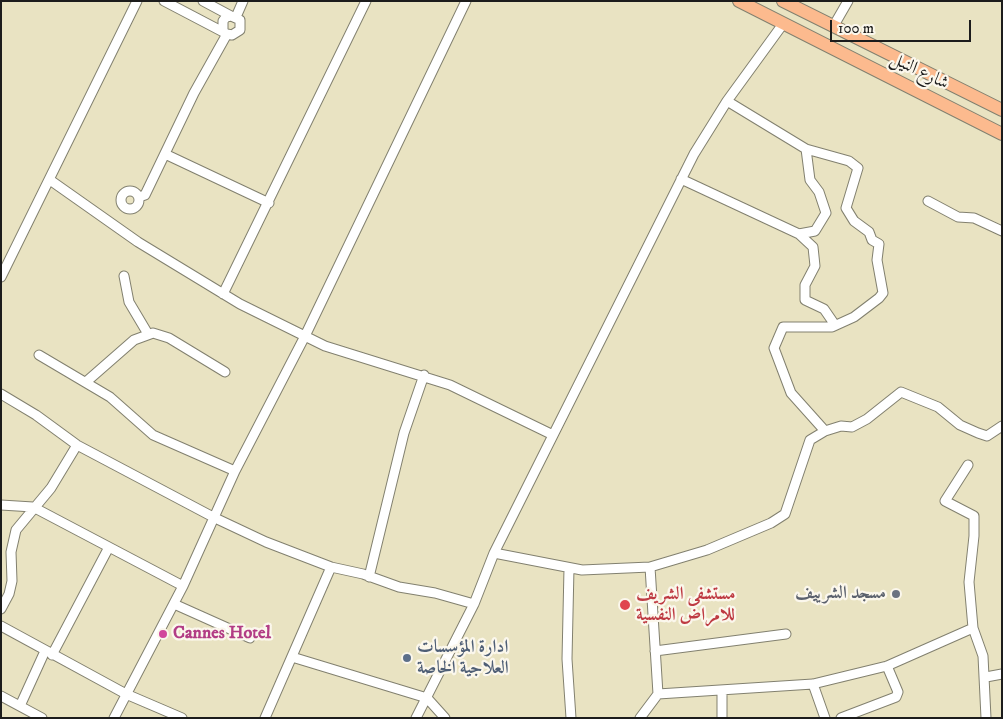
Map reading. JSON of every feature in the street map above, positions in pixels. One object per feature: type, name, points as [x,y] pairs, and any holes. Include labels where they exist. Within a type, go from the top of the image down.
[{"type":"main road","name":"شارع النيل","points":[[739,1],[1002,134]]},
{"type":"main road","name":"شارع النيل","points":[[783,1],[1002,110]]},
{"type":"street","points":[[1,278],[137,1]]},
{"type":"street","points":[[164,1],[225,32],[236,34],[240,30],[240,20],[203,1]]},
{"type":"street","points":[[138,197],[145,195],[225,32],[223,21],[233,16],[244,1]]},
{"type":"street","points":[[224,294],[366,1]]},
{"type":"street","points":[[114,718],[183,586],[215,518],[234,471],[305,336],[466,1]]},
{"type":"street","points":[[834,27],[848,1]]},
{"type":"street","points":[[416,718],[474,604],[494,553],[681,179],[727,101],[783,24]]},
{"type":"street","points":[[727,101],[806,149],[849,161],[858,168],[846,208],[854,221],[869,232],[872,240],[878,244],[877,260],[883,293],[854,317],[832,327],[782,327],[774,348],[791,393],[825,431]]},
{"type":"street","points":[[799,234],[815,230],[826,213],[818,192],[810,180],[806,149]]},
{"type":"street","points":[[166,154],[269,203]]},
{"type":"street","points":[[681,179],[799,234],[813,247],[815,266],[805,285],[805,300],[824,309],[835,325],[832,327]]},
{"type":"street","points":[[50,180],[138,242],[224,294],[305,336],[325,346],[424,375],[450,385],[553,434]]},
{"type":"street","points":[[928,201],[958,217],[974,218],[1002,231]]},
{"type":"street","points":[[124,276],[126,292],[133,311],[148,334]]},
{"type":"street","points":[[86,382],[134,340],[148,334],[159,333],[225,372]]},
{"type":"street","points":[[39,355],[110,397],[153,434],[234,471]]},
{"type":"street","points":[[369,577],[404,433],[424,375]]},
{"type":"street","points":[[494,553],[569,568],[617,569],[650,567],[707,550],[750,530],[771,523],[785,514],[810,440],[825,431],[841,426],[852,427],[867,419],[901,392],[938,407],[960,426],[978,433],[987,436],[1002,426]]},
{"type":"street","points":[[1,394],[36,415],[77,445],[215,518],[266,542],[331,567],[398,587],[435,593],[474,604]]},
{"type":"street","points":[[1,609],[9,594],[12,581],[10,552],[16,530],[33,507],[51,488],[77,445]]},
{"type":"street","points":[[968,465],[945,501],[974,516],[969,582],[973,628],[981,647],[986,676],[986,718]]},
{"type":"street","points":[[1,505],[33,507],[183,586]]},
{"type":"street","points":[[20,706],[109,547]]},
{"type":"street","points":[[265,718],[331,567]]},
{"type":"street","points":[[640,718],[658,694],[650,567]]},
{"type":"street","points":[[569,568],[567,659],[571,718]]},
{"type":"street","points":[[174,604],[250,638]]},
{"type":"street","points":[[1,626],[126,694],[182,718]]},
{"type":"street","points":[[658,694],[722,692],[813,684],[886,666],[973,628]]},
{"type":"street","points":[[654,651],[786,634]]},
{"type":"street","points":[[292,657],[427,698],[445,718]]},
{"type":"street","points":[[841,718],[896,698],[898,692],[886,666]]},
{"type":"street","points":[[986,676],[1002,674]]},
{"type":"street","points":[[813,684],[825,718]]},
{"type":"street","points":[[722,692],[722,718]]},
{"type":"street","points":[[1,696],[42,718]]},
{"type":"place","name":"مسجد الشرييف","points":[[896,594]]},
{"type":"place","name":"مستشفى الشريف للامراض النفسية","points":[[625,605]]},
{"type":"place","name":"Cannes Hotel","points":[[163,634]]},
{"type":"place","name":"ادارة المؤسسات العلاجية الخاصة","points":[[407,658]]}]
